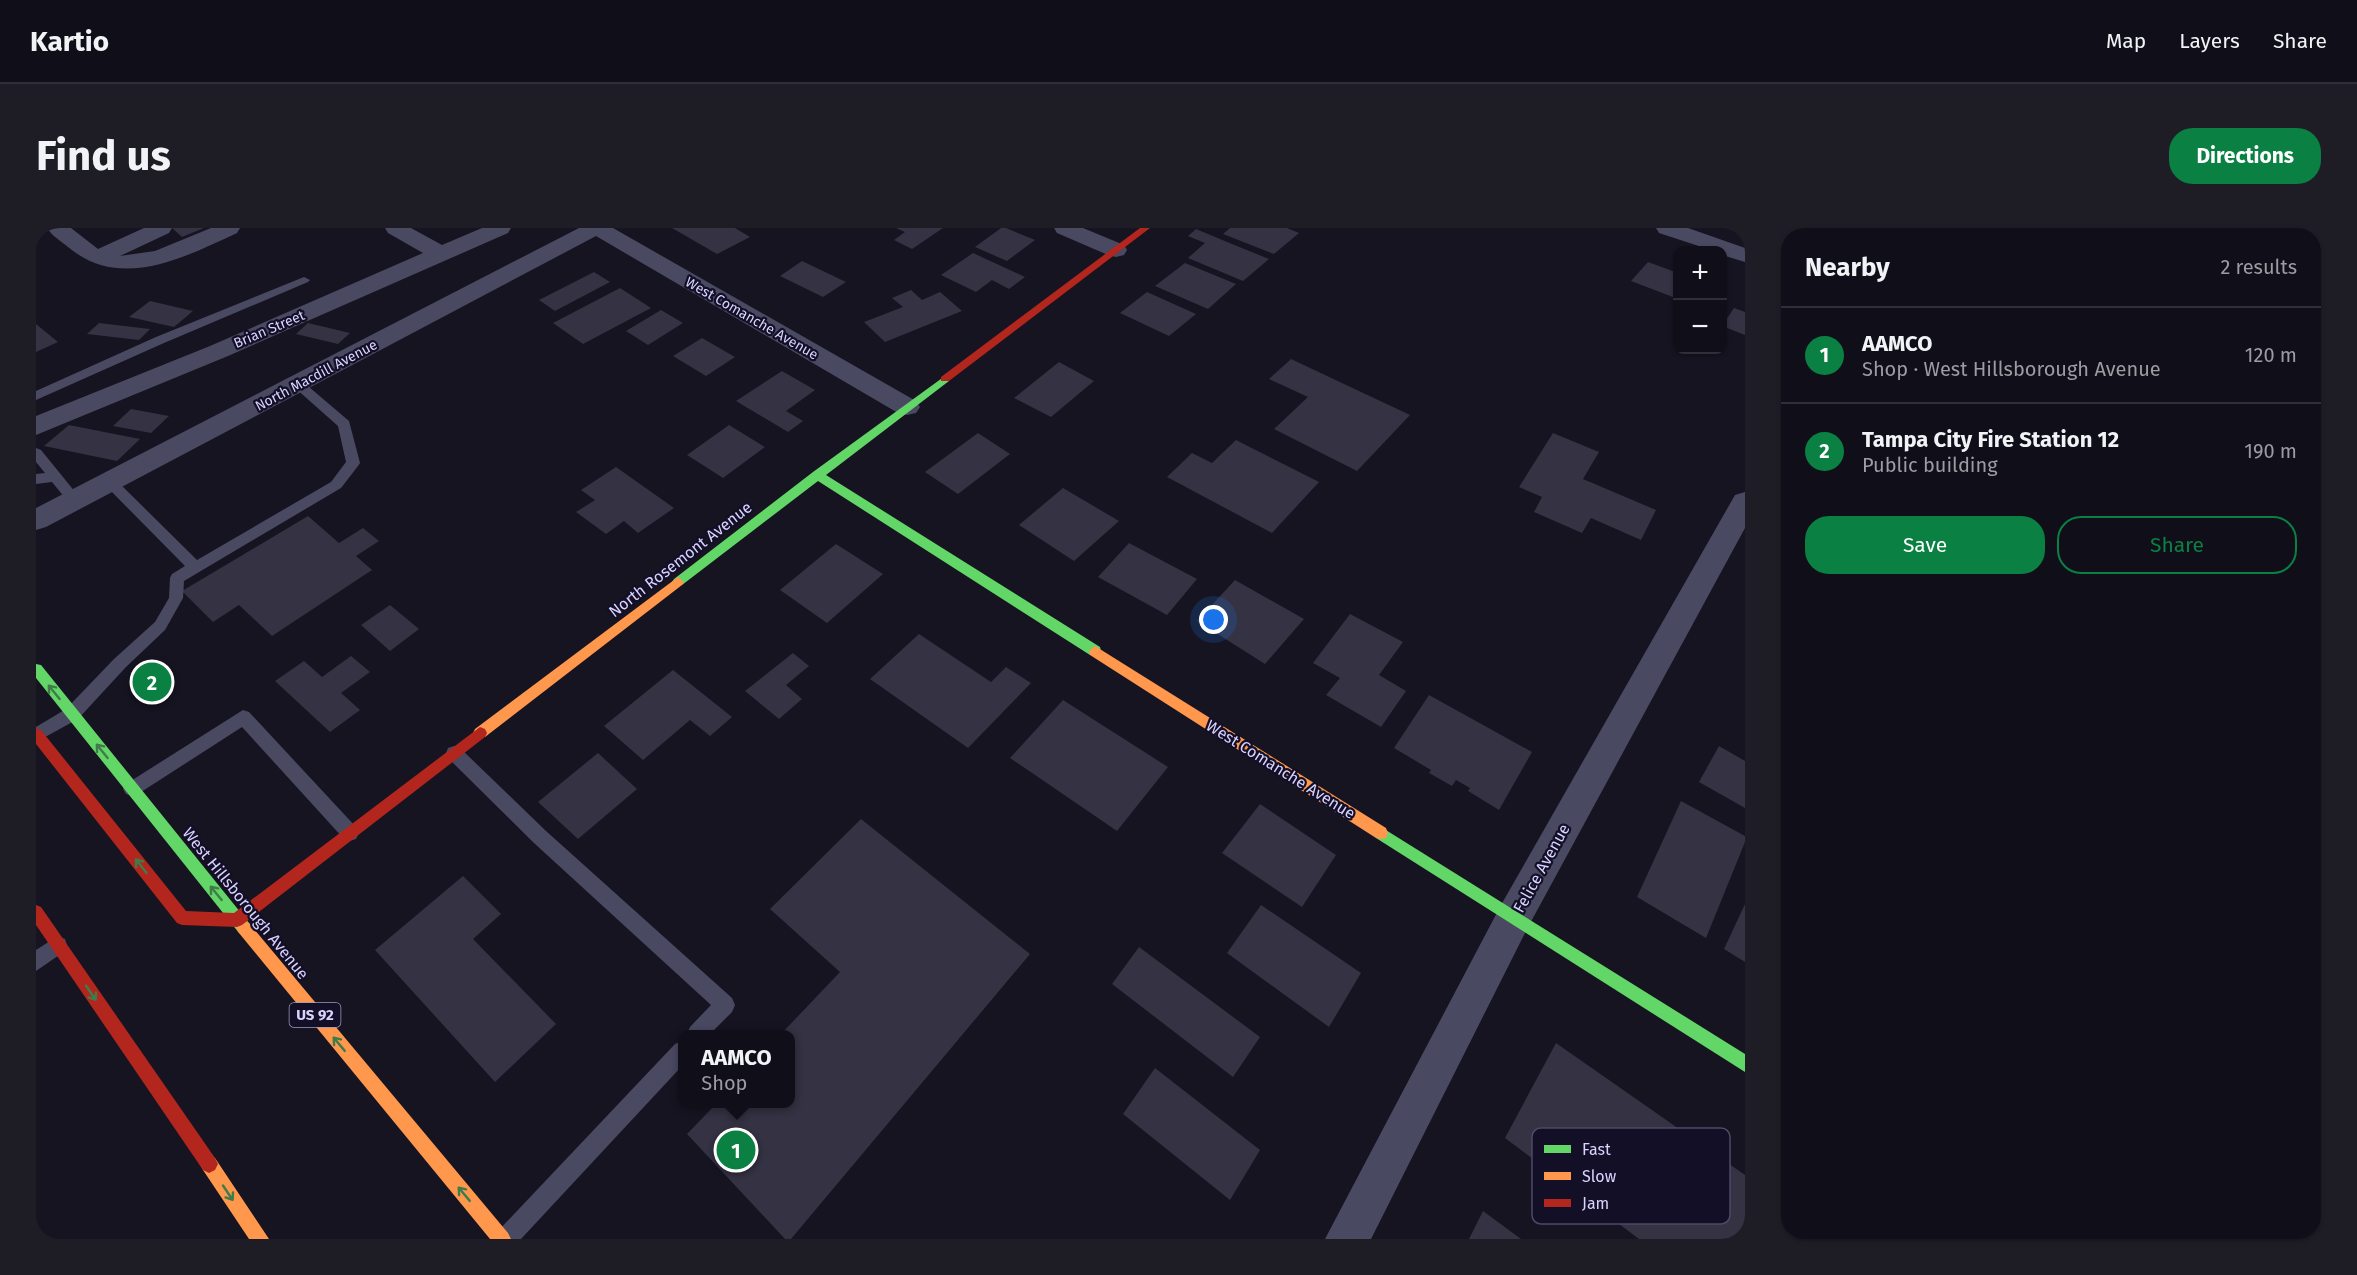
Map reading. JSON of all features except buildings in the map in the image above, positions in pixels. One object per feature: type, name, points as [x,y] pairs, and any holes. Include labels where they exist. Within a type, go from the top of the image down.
[{"type":"street","points":[[58,228],[97,258],[130,264],[182,250],[229,228]]},
{"type":"street","points":[[97,258],[161,228]]},
{"type":"street","points":[[396,228],[442,255]]},
{"type":"street","name":"Brian Street","points":[[36,426],[219,351],[500,228]]},
{"type":"street","name":"North Macdill Avenue","points":[[36,520],[596,228]]},
{"type":"street","name":"West Comanche Avenue","points":[[596,228],[907,407]]},
{"type":"street","points":[[1065,228],[1116,250]]},
{"type":"street","name":"North Rosemont Avenue","points":[[237,920],[817,475],[1146,228]]},
{"type":"street","points":[[1667,228],[1745,255]]},
{"type":"street","name":"West Comanche Avenue","points":[[817,475],[1745,1064]]},
{"type":"street","name":"Felice Avenue","points":[[1347,1239],[1514,917],[1745,502]]},
{"type":"street","name":"West Hillsborough Avenue","points":[[36,669],[237,920],[504,1239]]},
{"type":"street","points":[[36,735],[182,918],[237,920]]},
{"type":"street","points":[[36,912],[260,1239]]},
{"type":"lane","points":[[36,396],[160,340],[304,280]]},
{"type":"lane","points":[[36,735],[72,714],[120,663],[160,626],[176,598],[177,578],[336,485],[353,463],[344,424],[298,384]]},
{"type":"lane","points":[[36,453],[75,501]]},
{"type":"lane","points":[[36,479],[56,477]]},
{"type":"lane","points":[[110,482],[195,567]]},
{"type":"lane","points":[[132,789],[243,717],[350,833]]},
{"type":"lane","points":[[454,753],[540,837],[725,1005],[702,1030]]},
{"type":"lane","points":[[36,962],[58,945]]},
{"type":"lane","points":[[504,1239],[678,1055]]},
{"type":"traffic: fast","points":[[678,582],[945,379]]},
{"type":"traffic: fast","points":[[817,475],[1095,651]]},
{"type":"traffic: fast","points":[[36,669],[244,928]]},
{"type":"traffic: fast","points":[[1381,833],[1745,1064]]},
{"type":"traffic: slow","points":[[480,733],[678,582]]},
{"type":"traffic: slow","points":[[1095,651],[1381,833]]},
{"type":"traffic: slow","points":[[244,928],[502,1239]]},
{"type":"traffic: slow","points":[[209,1164],[260,1239]]},
{"type":"traffic: jam","points":[[945,379],[1146,228]]},
{"type":"traffic: jam","points":[[237,920],[480,733]]},
{"type":"traffic: jam","points":[[36,734],[182,918],[237,920]]},
{"type":"traffic: jam","points":[[36,912],[209,1164]]},
{"type":"place","name":"Tampa City Fire Station 12","points":[[152,682]]},
{"type":"place","name":"AAMCO","points":[[736,1150]]}]
